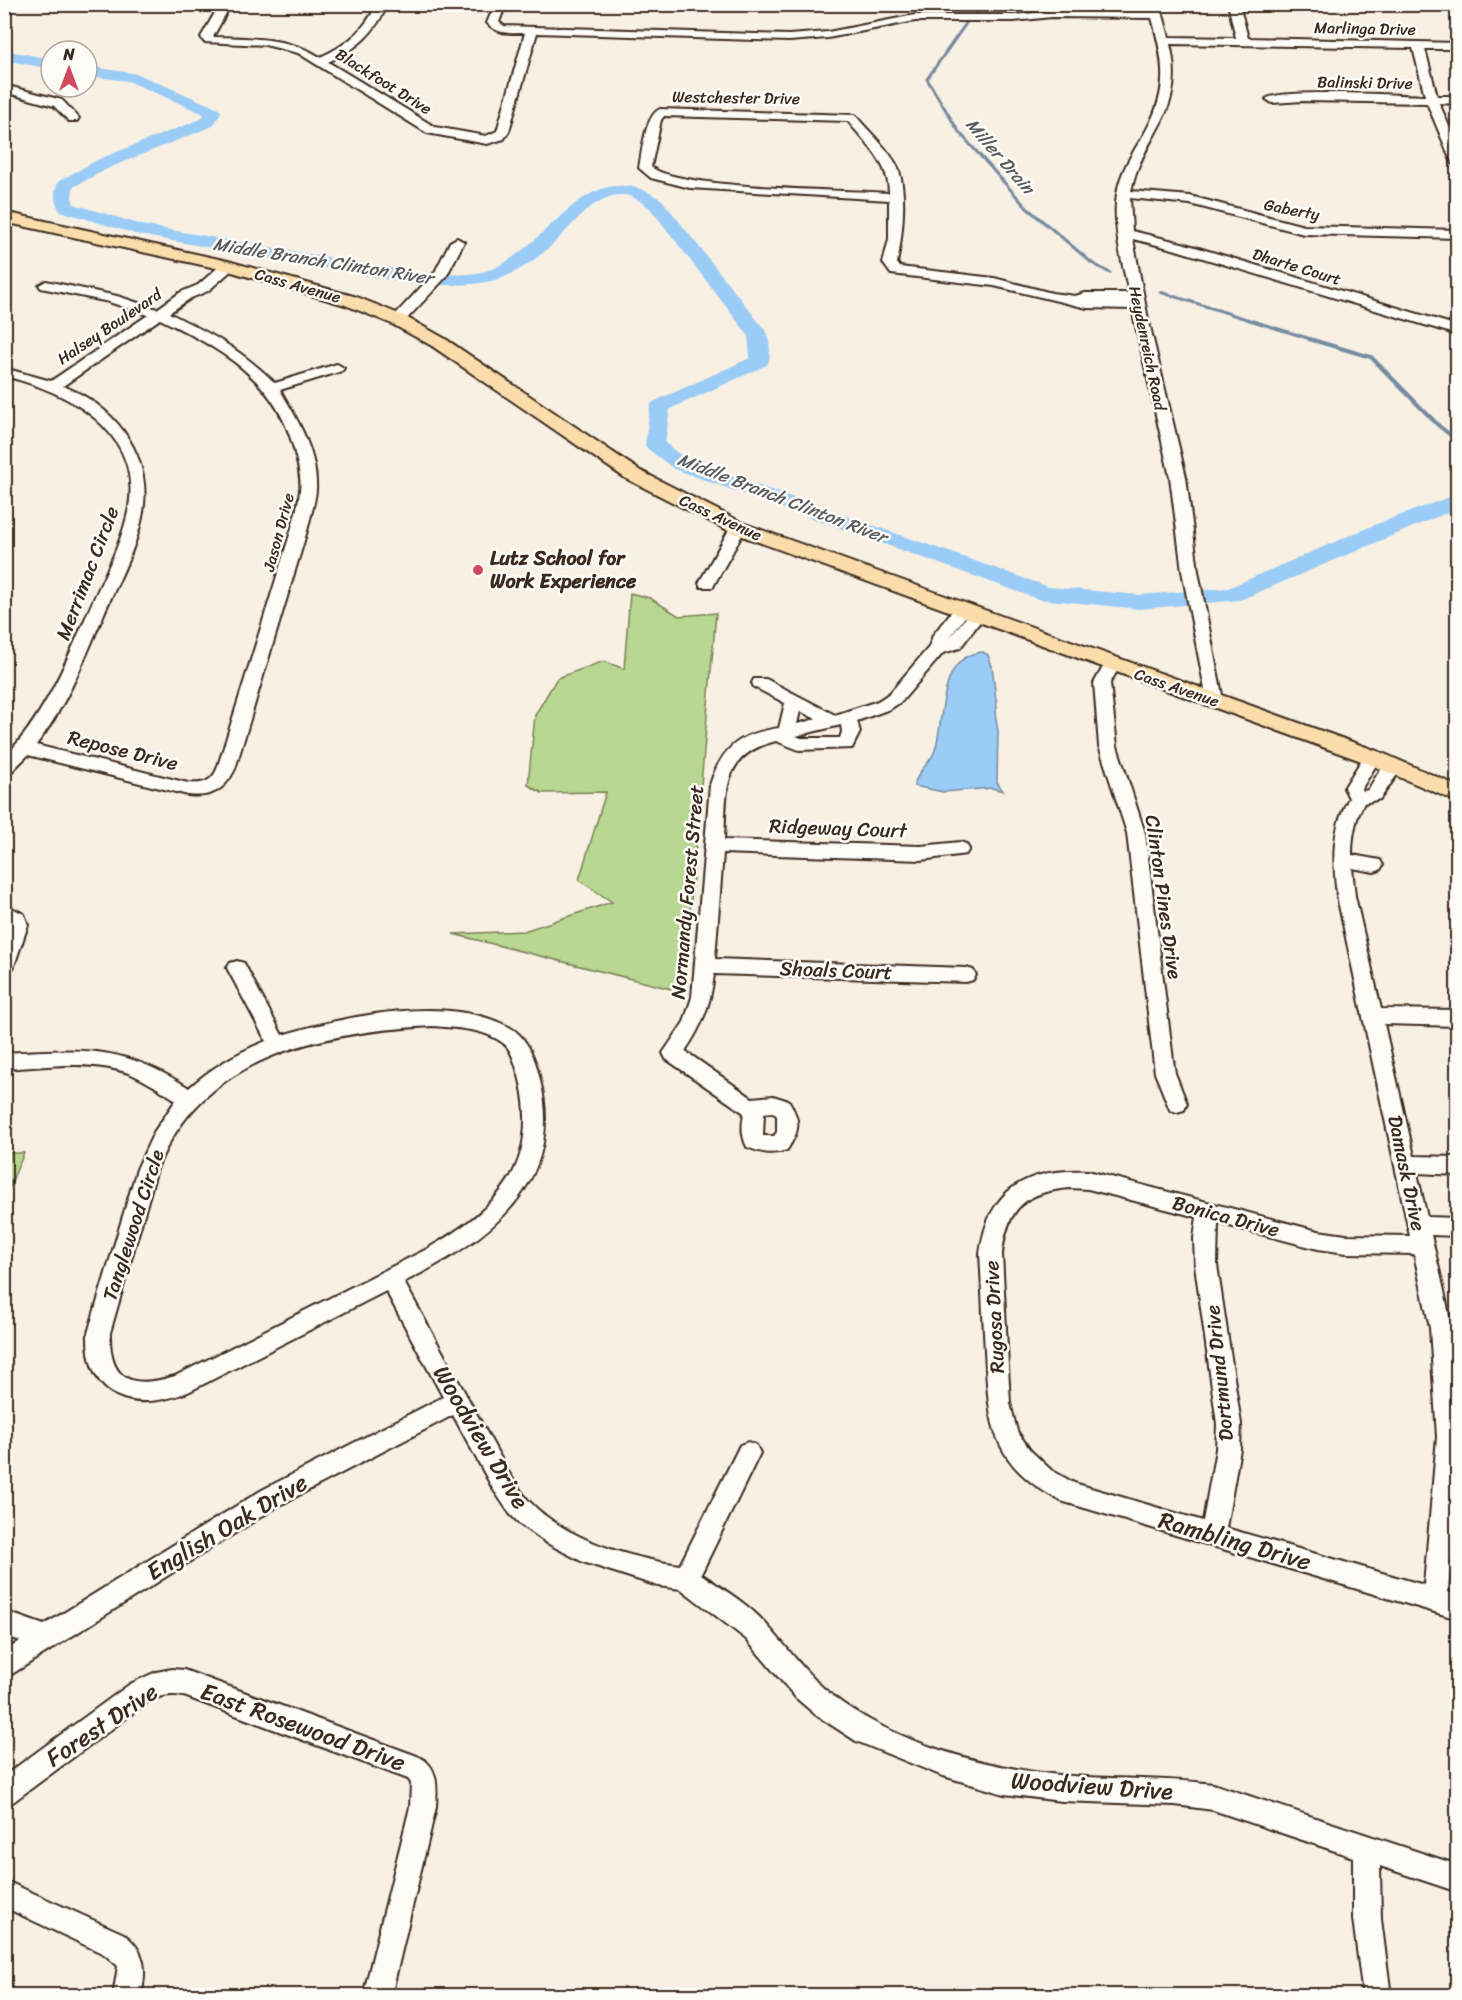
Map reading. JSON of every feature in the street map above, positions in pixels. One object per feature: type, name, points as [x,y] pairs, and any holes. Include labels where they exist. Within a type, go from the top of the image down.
[{"type":"main road","name":"Cass Avenue","points":[[4,217],[221,264],[332,294],[398,320],[459,355],[551,421],[632,474],[738,528],[1372,757],[1458,795]]},
{"type":"street","name":"Blackfoot Drive","points":[[226,4],[207,37],[208,40],[281,44],[302,51],[420,125],[445,134],[487,140],[500,135],[502,131],[532,30]]},
{"type":"street","points":[[320,61],[345,51],[358,42],[383,4]]},
{"type":"street","points":[[501,4],[493,24],[501,29],[804,38],[839,33],[891,21],[927,18],[1045,16],[1054,19],[1156,13]]},
{"type":"street","points":[[1233,4],[1243,42]]},
{"type":"street","name":"Heydenreich Road","points":[[1156,13],[1169,69],[1168,86],[1164,106],[1130,167],[1123,194],[1126,234],[1137,301],[1177,476],[1190,570],[1215,700]]},
{"type":"street","name":"Marlinga Drive","points":[[1163,40],[1458,46]]},
{"type":"street","points":[[1418,45],[1432,100],[1458,164]]},
{"type":"street","points":[[4,88],[58,103],[73,118]]},
{"type":"street","name":"Balinski Drive","points":[[1272,99],[1303,97],[1458,100]]},
{"type":"street","name":"Westchester Drive","points":[[895,196],[704,186],[675,182],[650,174],[645,168],[655,119],[664,112],[851,117],[892,168],[895,178],[895,196],[894,245],[890,263],[896,271],[994,282],[1052,297],[1076,300],[1085,297],[1107,301],[1137,301]]},
{"type":"street","name":"Gaberty","points":[[1123,194],[1190,200],[1304,230],[1458,234]]},
{"type":"street","name":"Dharte Court","points":[[1126,234],[1169,244],[1458,331]]},
{"type":"street","points":[[398,320],[437,279],[457,242]]},
{"type":"street","name":"Halsey Boulevard","points":[[53,386],[186,295],[203,288],[221,264]]},
{"type":"street","name":"Jason Drive","points":[[46,285],[112,299],[160,314],[228,349],[272,388],[296,430],[308,476],[308,492],[300,531],[226,769],[222,779],[212,789]]},
{"type":"street","points":[[272,388],[337,368]]},
{"type":"street","name":"Merrimac Circle","points":[[4,372],[53,386],[97,411],[116,429],[130,455],[137,477],[138,492],[129,532],[64,689],[40,728],[4,770]]},
{"type":"street","points":[[707,583],[738,528]]},
{"type":"street","name":"Normandy Forest Street","points":[[755,1107],[749,1106],[673,1053],[697,1017],[702,997],[719,785],[723,767],[732,754],[744,745],[871,711],[890,702],[936,649],[939,639],[970,613]]},
{"type":"street","name":"Clinton Pines Drive","points":[[1113,664],[1102,683],[1108,746],[1136,832],[1165,1074],[1177,1104]]},
{"type":"street","points":[[760,683],[794,701],[840,719],[850,732],[846,744],[799,744],[782,733],[794,701]]},
{"type":"street","name":"Repose Drive","points":[[24,748],[188,789],[212,789]]},
{"type":"street","name":"Damask Drive","points":[[1372,757],[1353,788],[1358,798],[1346,820],[1342,860],[1346,896],[1441,1328],[1448,1405],[1445,1492],[1435,1600]]},
{"type":"street","points":[[1358,798],[1374,795],[1394,766]]},
{"type":"street","name":"Ridgeway Court","points":[[715,846],[921,853],[960,849]]},
{"type":"street","points":[[1342,860],[1374,865]]},
{"type":"street","points":[[4,911],[17,919],[19,925],[4,966]]},
{"type":"street","name":"Shoals Court","points":[[705,966],[966,975]]},
{"type":"street","points":[[237,968],[277,1044]]},
{"type":"street","points":[[1372,1016],[1458,1018]]},
{"type":"street","name":"Tanglewood Circle","points":[[432,1018],[458,1021],[501,1032],[512,1039],[519,1048],[532,1089],[535,1126],[530,1155],[518,1183],[499,1208],[467,1236],[391,1279],[170,1389],[132,1391],[112,1383],[106,1376],[98,1359],[99,1333],[146,1172],[161,1138],[189,1098],[231,1067],[277,1044],[297,1037],[363,1025],[432,1018]]},
{"type":"street","points":[[4,1060],[113,1061],[155,1076],[189,1098]]},
{"type":"street","points":[[1405,1164],[1458,1166]]},
{"type":"street","name":"Bonica Drive","points":[[1032,1186],[1056,1179],[1088,1180],[1333,1242],[1420,1236],[1458,1227]]},
{"type":"street","name":"Rugosa Drive","points":[[1021,1459],[1010,1442],[1001,1421],[991,1247],[994,1228],[1001,1211],[1015,1197],[1032,1186]]},
{"type":"street","name":"Dortmund Drive","points":[[1209,1211],[1205,1238],[1206,1265],[1229,1433],[1213,1534]]},
{"type":"street","name":"Woodview Drive","points":[[391,1279],[518,1506],[541,1527],[592,1554],[636,1569],[686,1578],[746,1621],[791,1675],[825,1706],[865,1732],[912,1752],[972,1772],[1033,1786],[1175,1792],[1213,1797],[1458,1879]]},
{"type":"street","name":"English Oak Drive","points":[[4,1667],[46,1638],[270,1498],[458,1401]]},
{"type":"street","points":[[686,1578],[748,1453]]},
{"type":"street","name":"Rambling Drive","points":[[1021,1459],[1038,1476],[1070,1493],[1458,1607]]},
{"type":"street","points":[[4,1623],[46,1638]]},
{"type":"street","name":"Forest Drive","points":[[4,1793],[140,1693],[154,1684],[171,1681]]},
{"type":"street","name":"East Rosewood Drive","points":[[171,1681],[184,1683],[405,1764],[417,1769],[424,1779],[423,1807],[377,1995]]},
{"type":"street","points":[[1366,1849],[1367,1919],[1377,1995]]},
{"type":"street","points":[[4,1893],[114,1944],[129,1954],[132,1974],[127,1995]]},
{"type":"green space","points":[[630,593],[650,598],[679,616],[716,613],[683,992],[453,934],[524,931],[612,902],[579,880],[606,792],[542,793],[528,785],[535,715],[557,678],[604,661],[624,669]]},
{"type":"green space","points":[[4,1153],[24,1153],[5,1197]]},
{"type":"water","points":[[983,652],[988,655],[992,666],[998,731],[997,782],[1003,791],[992,788],[943,792],[914,786],[935,750],[950,676],[957,664],[968,656]]},
{"type":"waterway","name":"Miller Drain","points":[[983,4],[967,22],[927,79],[959,132],[1027,208],[1092,263],[1110,273]]},
{"type":"waterway","name":"Middle Branch Clinton River","points":[[4,55],[39,62]]},
{"type":"waterway","name":"Middle Branch Clinton River","points":[[99,73],[132,77],[213,112],[207,122],[105,163],[65,185],[63,197],[66,207],[139,230],[425,280],[462,279],[491,275],[515,264],[544,243],[573,214],[597,197],[609,191],[622,189],[636,192],[656,204],[758,334],[760,361],[660,406],[655,445],[681,465],[1046,594],[1140,602],[1232,595],[1458,500]]},
{"type":"waterway","name":"Miller Drain","points":[[1160,292],[1314,340]]},
{"type":"waterway","name":"Miller Drain","points":[[1309,339],[1371,357],[1439,426],[1458,441]]},
{"type":"place","name":"Lutz School for Work Experience","points":[[478,570]]}]
